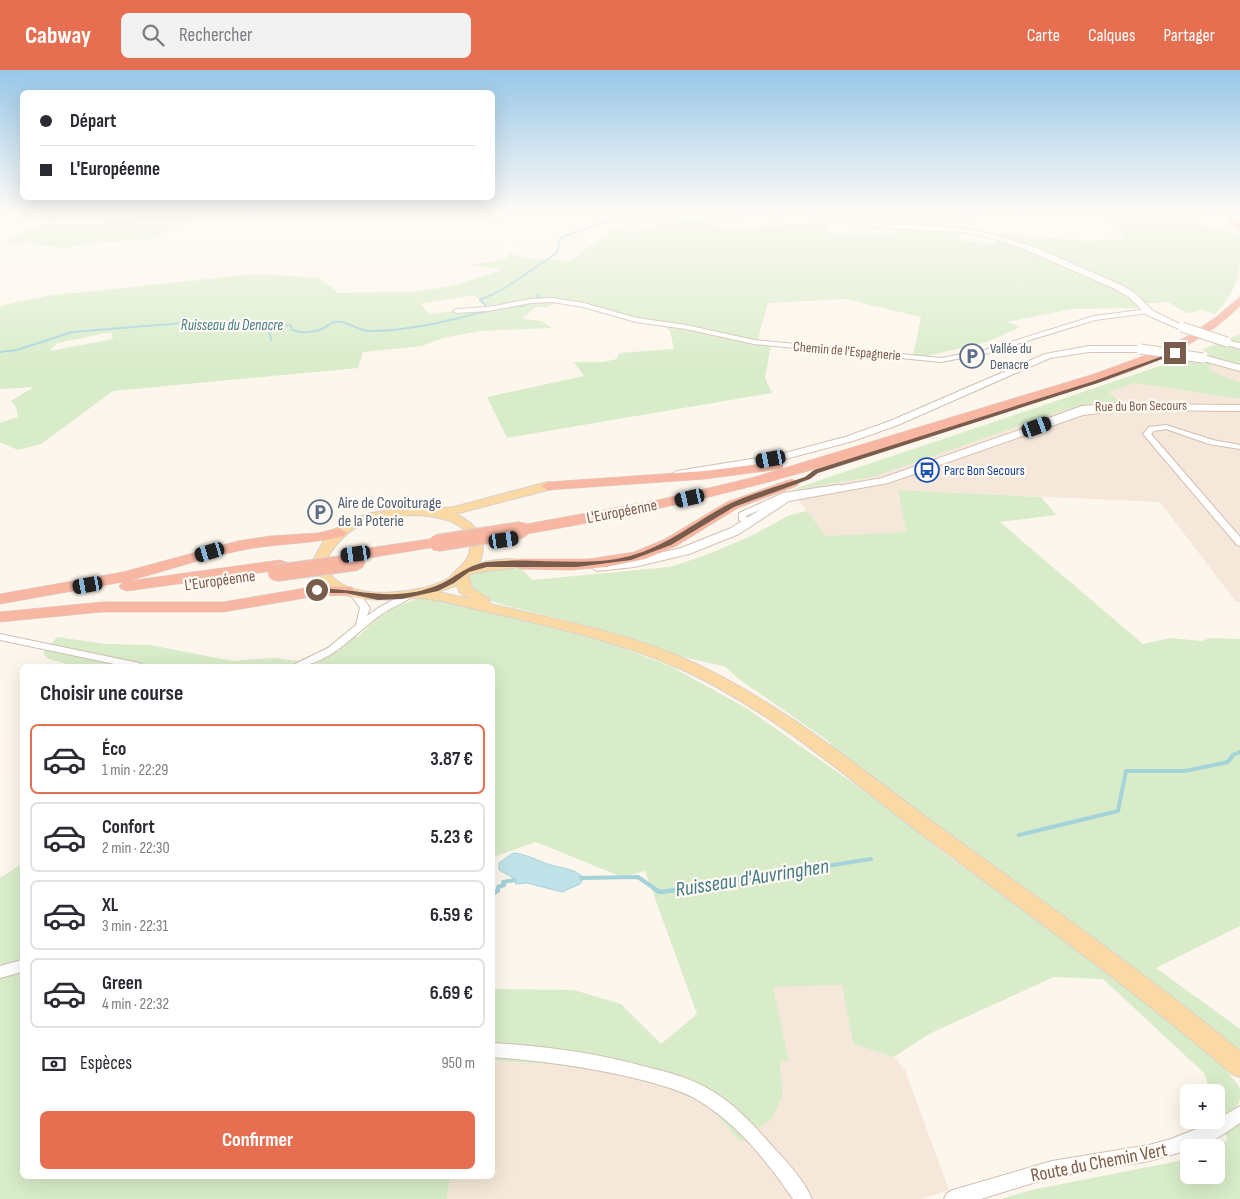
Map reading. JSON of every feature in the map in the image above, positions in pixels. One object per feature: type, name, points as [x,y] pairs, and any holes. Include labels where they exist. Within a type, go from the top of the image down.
[{"type":"highway","name":"L'Européenne","points":[[520,534],[731,488],[843,457],[1113,370],[1166,350],[1211,326],[1228,313],[1240,300]]},
{"type":"highway","name":"L'Européenne","points":[[0,612],[278,569],[437,547],[681,507],[816,472],[1146,365],[1200,341],[1240,312]]},
{"type":"highway","points":[[548,486],[682,478],[770,467],[840,451],[986,411]]},
{"type":"highway","points":[[520,564],[612,562],[642,555],[669,544],[731,506],[808,478],[816,472]]},
{"type":"highway","points":[[0,599],[124,577],[238,546],[270,541],[314,538],[338,533]]},
{"type":"highway","name":"L'Européenne","points":[[0,604],[278,569]]},
{"type":"highway","points":[[0,617],[102,607],[223,607],[264,602],[317,590],[351,593]]},
{"type":"main road","points":[[1064,265],[1121,289],[1148,311],[1182,327],[1240,346]]},
{"type":"main road","points":[[1240,368],[1203,358],[1140,349],[1094,349],[1048,356],[876,430],[792,455],[684,473],[548,486],[466,509],[380,514],[356,522],[338,533],[324,549],[321,566],[328,579],[351,593],[378,598],[412,595],[442,597],[511,612],[601,634],[653,652],[702,673],[750,700],[1124,973],[1200,1032],[1240,1066]]},
{"type":"main road","name":"Rue du Bon Secours","points":[[520,564],[573,568],[634,563],[692,548],[750,522],[773,504],[794,496],[873,483],[1074,414],[1104,408],[1240,407]]},
{"type":"main road","points":[[433,512],[456,520],[474,534],[477,545],[476,553],[463,573],[464,587],[472,596],[511,612]]},
{"type":"main road","points":[[412,595],[444,586],[463,573],[493,564],[520,564]]},
{"type":"street","name":"Chemin de l'Espagnerie","points":[[456,311],[485,310],[537,300],[584,305],[636,320],[691,328],[754,342],[941,360],[986,352],[1094,318],[1148,311]]},
{"type":"street","points":[[1240,447],[1212,442],[1166,427],[1152,429],[1147,434],[1240,542]]},
{"type":"street","name":"Rue du Bon Secours","points":[[750,522],[743,520],[742,515],[786,495],[873,480],[952,456]]},
{"type":"street","points":[[351,593],[365,608],[365,616],[357,629]]},
{"type":"street","points":[[303,664],[338,646],[386,606],[412,595]]},
{"type":"street","points":[[0,637],[129,664]]},
{"type":"street","points":[[0,972],[20,967]]},
{"type":"street","points":[[495,1050],[590,1060],[692,1088],[708,1098],[740,1126],[780,1169],[803,1199]]},
{"type":"street","name":"Route du Chemin Vert","points":[[953,1199],[1052,1169],[1174,1148],[1206,1136],[1240,1114]]},
{"type":"shaded area","points":[[1211,362],[1240,370],[1240,382],[1215,373],[1210,369]]},
{"type":"shaded area","points":[[1135,383],[1240,399],[1240,602],[1236,602],[1160,502],[898,490],[906,532],[826,536],[791,490],[873,477],[1068,409],[1089,404],[1118,402],[1108,392]]},
{"type":"shaded area","points":[[842,985],[853,1044],[894,1057],[905,1070],[949,1190],[921,1199],[447,1199],[450,1179],[495,1179],[495,1061],[548,1064],[607,1072],[667,1088],[705,1103],[741,1142],[783,1095],[780,1060],[788,1061],[773,987]]},
{"type":"green space","points":[[471,265],[1240,265],[1234,288],[1215,314],[1202,310],[1187,313],[1168,302],[1138,304],[1140,308],[1072,309],[1007,322],[1020,327],[987,342],[923,357],[913,356],[921,317],[845,299],[768,303],[757,342],[771,345],[765,378],[772,393],[507,438],[487,397],[584,376],[574,362],[603,362],[617,359],[619,353],[674,349],[670,331],[664,326],[559,301],[548,307],[536,307],[522,319],[542,321],[552,328],[480,331],[443,338],[422,346],[363,352],[358,368],[113,391],[41,444],[18,450],[0,442],[0,423],[18,417],[16,407],[11,401],[34,387],[0,389],[0,306],[47,296],[255,274],[320,278],[338,293],[413,292],[452,286],[502,270]],"holes":[[[474,295],[490,307],[430,314],[420,304]],[[111,332],[113,339],[50,351],[57,343]]]},
{"type":"green space","points":[[1240,334],[1240,370],[1211,363],[1210,369],[1215,373],[1240,382],[1240,399],[1135,383],[1109,392],[1119,402],[1089,404],[1068,409],[873,477],[791,490],[1166,364],[1180,360],[1202,362],[1209,354],[1202,350]]},
{"type":"green space","points":[[898,490],[1041,497],[1056,515],[1000,522],[1143,644],[1170,638],[1201,641],[1211,638],[1240,639],[1240,926],[1156,968],[1240,1029],[1240,1055],[830,750],[831,743],[736,677],[726,667],[679,656],[642,642],[503,605],[483,598],[470,589],[466,578],[479,571],[492,568],[522,569],[532,580],[670,567],[706,555],[749,537],[790,515],[807,511],[826,536],[906,532]]},
{"type":"green space","points":[[418,599],[432,599],[509,616],[608,642],[672,667],[746,708],[866,792],[952,859],[1128,983],[1202,1039],[1240,1088],[1240,1099],[1236,1109],[1240,1122],[1240,1199],[1000,1199],[1036,1189],[1180,1161],[1180,1184],[1225,1184],[1225,1142],[1228,1140],[1223,1129],[1225,1129],[1225,1084],[1207,1084],[1204,1073],[1103,979],[1054,977],[929,1034],[894,1057],[853,1044],[842,985],[773,987],[789,1061],[780,1061],[783,1095],[772,1118],[741,1142],[705,1103],[667,1088],[607,1072],[548,1064],[495,1061],[495,989],[574,990],[621,1004],[661,1044],[697,1014],[645,871],[622,877],[536,842],[495,856],[495,664],[66,664],[47,658],[43,653],[57,637],[106,644],[150,645],[233,661],[273,658],[299,661],[324,649],[345,633],[358,637],[385,614],[400,605]]},
{"type":"green space","points":[[20,865],[20,1179],[450,1179],[447,1199],[0,1199],[0,878]]},
{"type":"water","points":[[513,853],[572,871],[584,878],[580,884],[562,892],[527,883],[516,884],[512,877],[499,870],[499,863]]},
{"type":"waterway","name":"Ruisseau du Denacre","points":[[268,327],[291,325],[292,330],[307,332],[324,328],[336,322],[369,331],[384,331],[428,325],[487,311],[487,307],[480,300],[502,290],[540,265]]},
{"type":"waterway","points":[[510,306],[522,306],[539,297],[537,295]]},
{"type":"waterway","name":"Ruisseau du Denacre","points":[[0,352],[17,350],[72,332],[183,323],[268,327]]},
{"type":"waterway","points":[[268,327],[271,340]]},
{"type":"waterway","name":"Ruisseau d'Auvringhen","points":[[1019,835],[1118,811],[1126,771],[1185,771],[1228,762],[1233,755],[1240,752]]},
{"type":"waterway","name":"Ruisseau d'Auvringhen","points":[[668,891],[871,859]]},
{"type":"waterway","name":"Ruisseau d'Auvringhen","points":[[581,878],[638,877],[658,891]]},
{"type":"waterway","name":"Ruisseau d'Auvringhen","points":[[498,890],[498,887],[504,885],[503,882],[515,880]]},
{"type":"waterway","name":"Ruisseau d'Auvringhen","points":[[668,891],[676,890]]},
{"type":"waterway","name":"Ruisseau d'Auvringhen","points":[[658,891],[668,891]]},
{"type":"place","name":"Vallée du Denacre","points":[[972,356]]},
{"type":"place","name":"Parc Bon Secours","points":[[927,470]]},
{"type":"place","name":"Aire de Covoiturage de la Poterie","points":[[320,512]]},
{"type":"route","points":[[317,590],[346,591],[378,598],[402,597],[436,589],[451,582],[466,570],[475,567],[504,563],[577,565],[612,562],[631,558],[669,544],[713,515],[731,506],[770,490],[808,478],[816,472],[1096,382],[1175,353]]}]
